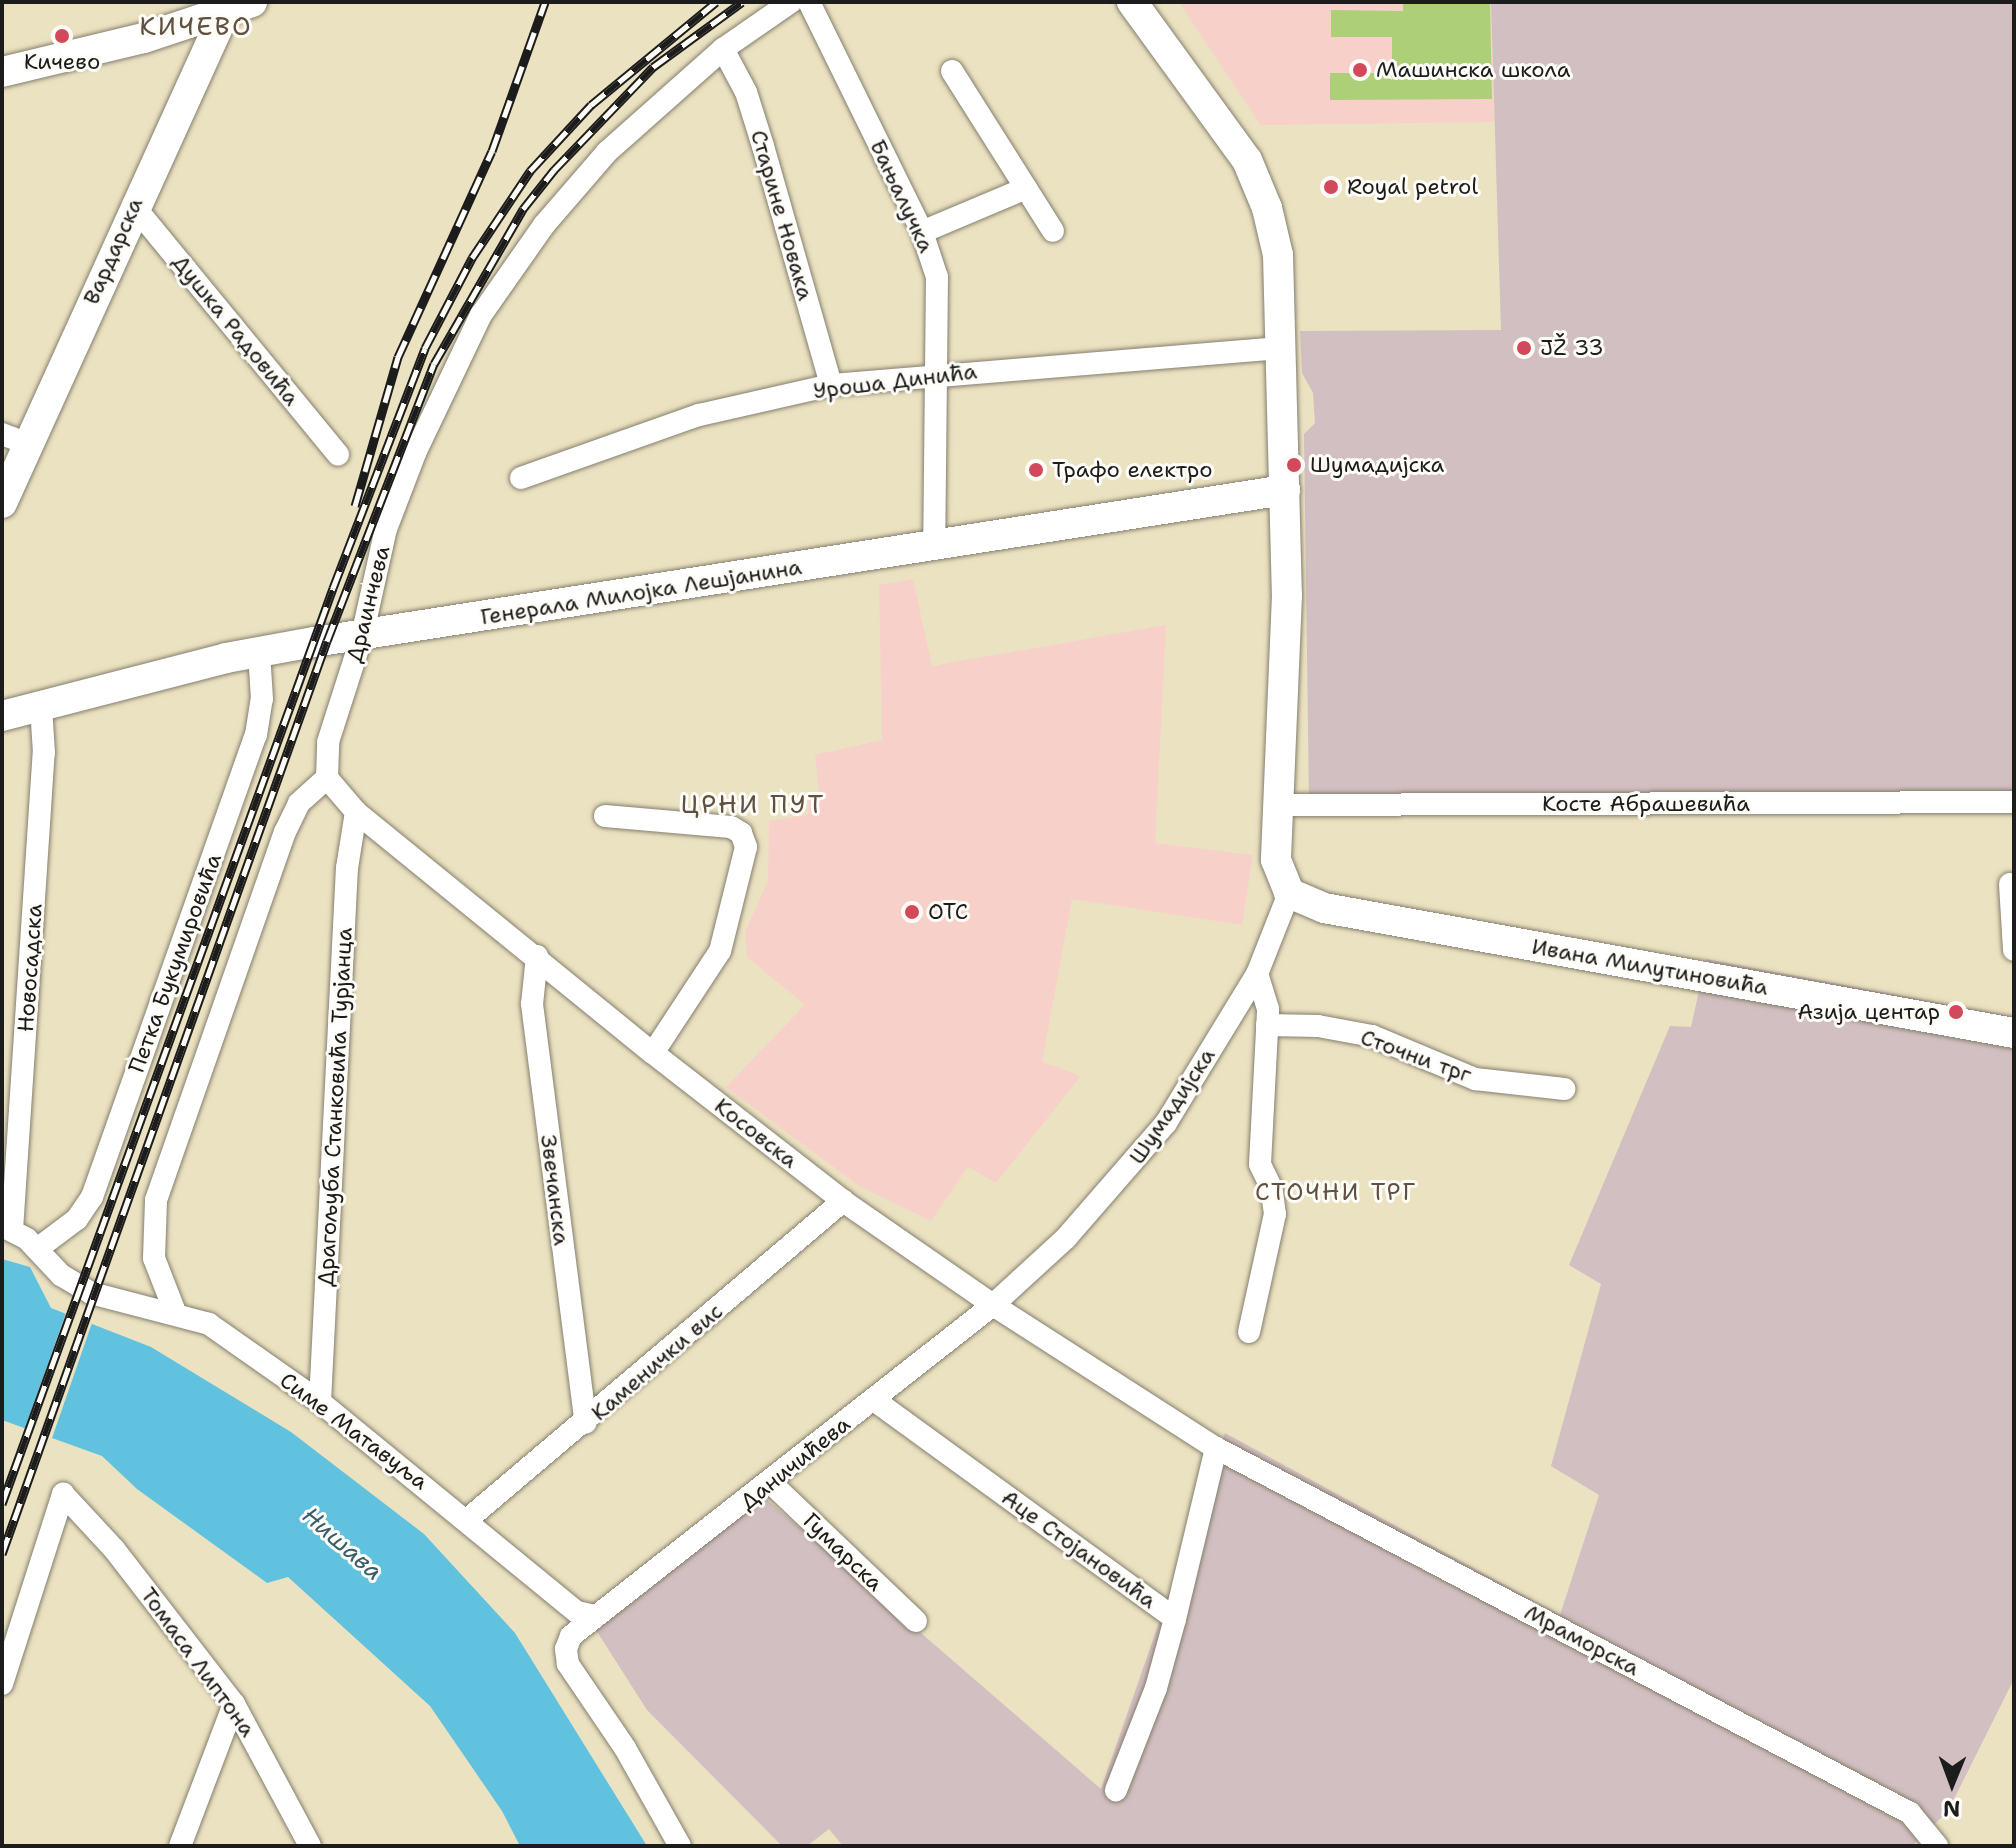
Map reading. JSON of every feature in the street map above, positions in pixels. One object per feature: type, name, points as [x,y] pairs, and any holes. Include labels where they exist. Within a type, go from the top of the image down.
[{"type":"street","points":[[2,72],[252,2]]},
{"type":"street","name":"Драинчева","points":[[327,778],[328,742],[362,636],[386,529],[416,451],[481,315],[582,179],[640,120],[723,49],[791,2]]},
{"type":"street","name":"Бањалучка","points":[[809,2],[922,232],[937,277],[933,374],[934,547]]},
{"type":"street","points":[[1132,2],[1221,121],[1259,187],[1278,255],[1287,595],[1276,860],[1289,893]]},
{"type":"street","name":"Вардарска","points":[[2,503],[15,439],[133,205],[226,8]]},
{"type":"street","name":"Старине Новака","points":[[723,49],[746,92],[831,385]]},
{"type":"street","points":[[952,71],[1053,231]]},
{"type":"street","points":[[922,232],[1026,188]]},
{"type":"street","name":"Душка Радовића","points":[[133,205],[338,455]]},
{"type":"street","name":"Уроша Динића","points":[[521,478],[699,415],[831,385],[933,374],[1281,348]]},
{"type":"street","name":"Генерала Милојка Лешјанина","points":[[2,716],[259,653],[1285,490]]},
{"type":"street","name":"Петка Букумировића","points":[[37,1249],[77,1219],[92,1197],[256,735],[262,699],[259,653]]},
{"type":"street","name":"Новосадска","points":[[7,1228],[44,753],[41,706]]},
{"type":"street","points":[[175,1312],[154,1258],[156,1200],[285,832],[299,803],[327,778]]},
{"type":"street","name":"Косовска","points":[[327,778],[356,812],[653,1053],[843,1201],[993,1305],[1216,1448]]},
{"type":"street","name":"Косте Абрашевића","points":[[1279,805],[2014,802]]},
{"type":"street","name":"Драгољуба Станковића Турјанца","points":[[320,1402],[347,868],[356,812]]},
{"type":"street","points":[[605,816],[731,827],[741,833],[746,847],[720,951],[653,1053]]},
{"type":"street","points":[[2010,884],[2014,950]]},
{"type":"street","name":"Шумадијска","points":[[993,1305],[1119,1183],[1166,1123],[1257,974],[1289,893]]},
{"type":"street","name":"Ивана Милутиновића","points":[[1289,893],[1324,908],[2014,1033]]},
{"type":"street","name":"Звечанска","points":[[537,956],[532,1004],[586,1423]]},
{"type":"street","points":[[1249,1332],[1275,1214],[1271,1187],[1260,1164],[1267,1025],[1257,974]]},
{"type":"street","name":"Сточни трг","points":[[1267,1025],[1318,1026],[1372,1036],[1475,1079],[1564,1089]]},
{"type":"street","name":"Каменички вис","points":[[468,1519],[586,1423],[843,1201]]},
{"type":"street","name":"Симе Матавуља","points":[[7,1228],[37,1249],[61,1275],[91,1293],[131,1307],[175,1312],[209,1324],[320,1402],[468,1519],[577,1612],[594,1616]]},
{"type":"street","name":"Даничићева","points":[[680,1846],[625,1748],[568,1664],[566,1649],[571,1636],[594,1616],[612,1608],[993,1305]]},
{"type":"street","name":"Аце Стојановића","points":[[874,1400],[1175,1619],[1156,1688],[1116,1790]]},
{"type":"street","points":[[1175,1619],[1216,1448]]},
{"type":"street","name":"Мраморска","points":[[1216,1448],[1910,1813],[1937,1846]]},
{"type":"street","name":"Гумарска","points":[[771,1483],[916,1621]]},
{"type":"street","name":"Томаса Липтона","points":[[2,1684],[63,1494],[114,1549],[234,1704],[310,1846]]},
{"type":"street","points":[[180,1846],[234,1704]]},
{"type":"shaded area","name":"Машинска школа","points":[[1179,2],[1491,2],[1494,122],[1261,125]]},
{"type":"shaded area","points":[[1491,2],[2014,2],[2014,793],[1309,802],[1304,434],[1315,423],[1313,393],[1302,373],[1300,331],[1501,330]]},
{"type":"shaded area","name":"OTC","points":[[913,579],[932,666],[1166,625],[1155,843],[1253,855],[1242,925],[1072,899],[1042,1062],[1081,1076],[996,1183],[968,1167],[931,1221],[859,1186],[726,1087],[805,1005],[747,957],[745,932],[768,881],[769,821],[808,815],[809,796],[819,793],[815,755],[882,740],[879,585]]},
{"type":"shaded area","points":[[1706,959],[2014,1017],[2014,1679],[1948,1811],[1913,1845],[843,1846],[829,1829],[807,1846],[782,1846],[647,1710],[596,1630],[764,1497],[1101,1789],[1225,1433],[1560,1615],[1599,1495],[1551,1466],[1601,1284],[1569,1265],[1670,1026],[1691,1027]]},
{"type":"green space","points":[[1403,2],[1490,2],[1492,99],[1330,100],[1330,73],[1392,73],[1392,37],[1331,37],[1331,10],[1403,11]]},
{"type":"water","name":"Нишава","points":[[2,1259],[30,1267],[51,1308],[151,1347],[291,1432],[424,1534],[515,1633],[647,1846],[520,1846],[502,1811],[430,1706],[288,1577],[267,1583],[137,1489],[102,1456],[2,1420]]},
{"type":"pier","points":[[67,1310],[93,1320],[51,1441],[24,1431]]},
{"type":"railway","points":[[355,506],[398,357],[492,151],[545,2]]},
{"type":"railway","points":[[2,1504],[333,588],[425,348],[472,258],[530,171],[591,105],[716,2]]},
{"type":"railway","points":[[2,1554],[327,641],[434,364],[523,209],[554,170],[653,67],[742,2]]},
{"type":"place","name":"Кичево","points":[[62,36]]},
{"type":"place","name":"Машинска школа","points":[[1360,70]]},
{"type":"place","name":"Royal petrol","points":[[1331,187]]},
{"type":"place","name":"JŽ 33","points":[[1524,348]]},
{"type":"place","name":"Шумадијска","points":[[1294,465]]},
{"type":"place","name":"Трафо електро","points":[[1036,470]]},
{"type":"place","name":"OTC","points":[[912,912]]},
{"type":"place","name":"Азија центар","points":[[1956,1012]]},
{"type":"district","name":"КИЧЕВО","points":[[196,26]]},
{"type":"district","name":"ЦРНИ ПУТ","points":[[753,804]]},
{"type":"district","name":"СТОЧНИ ТРГ","points":[[1336,1193]]}]
